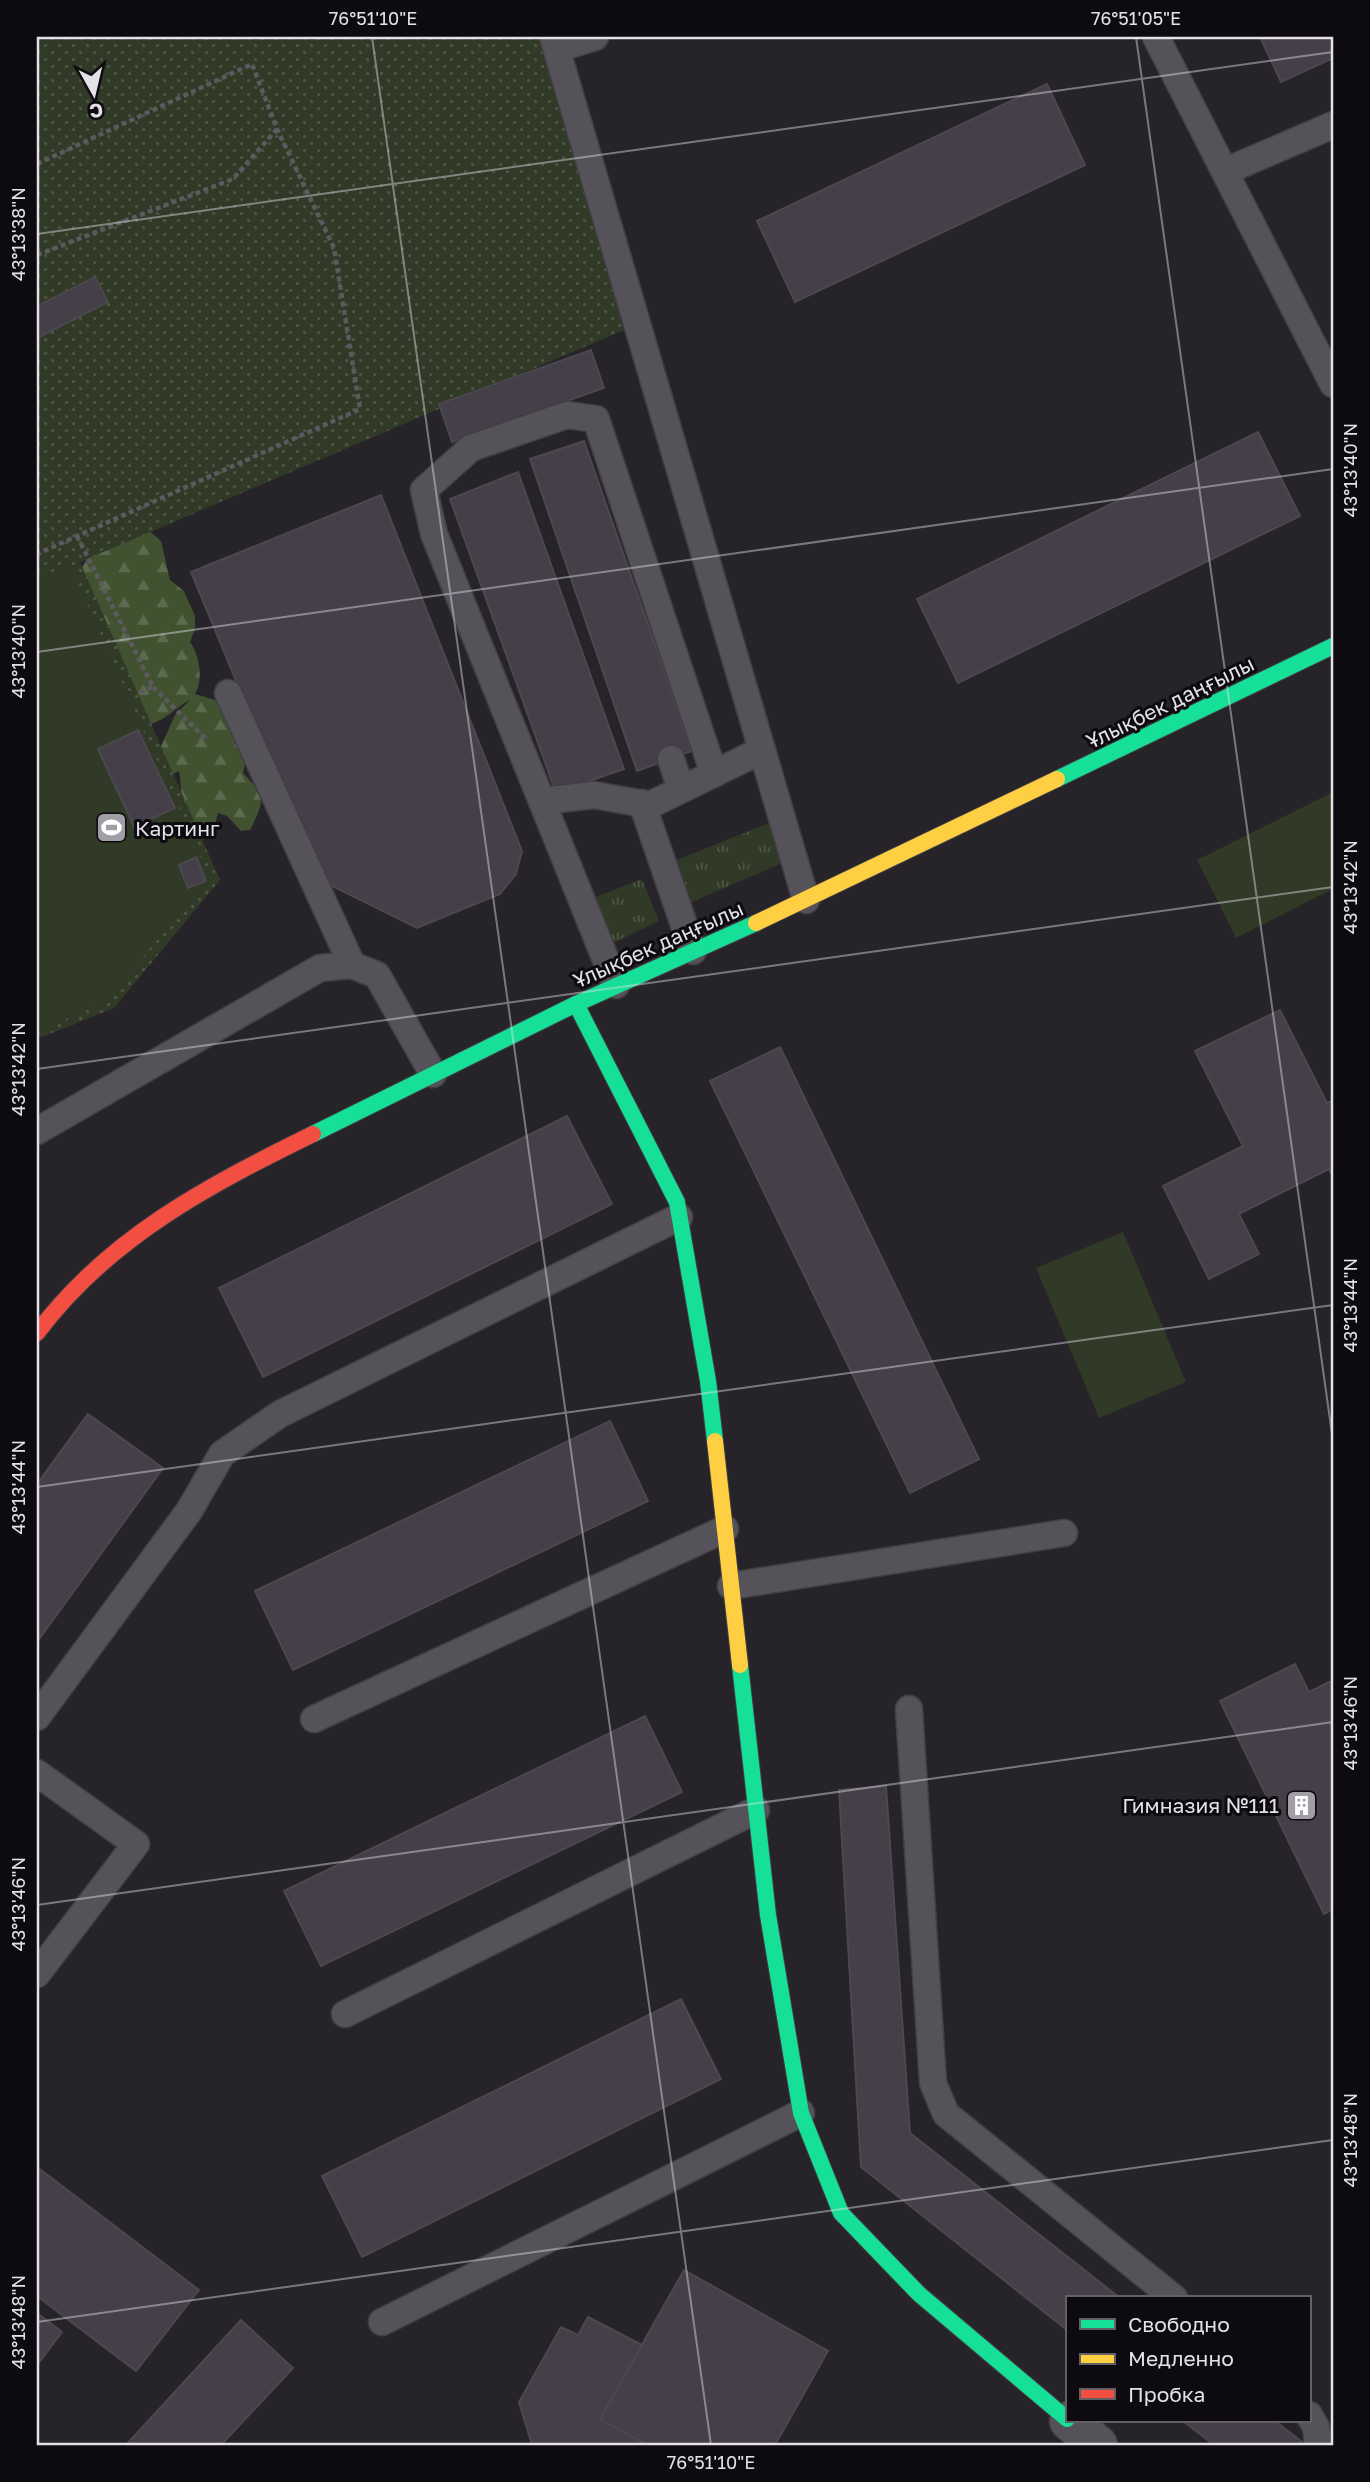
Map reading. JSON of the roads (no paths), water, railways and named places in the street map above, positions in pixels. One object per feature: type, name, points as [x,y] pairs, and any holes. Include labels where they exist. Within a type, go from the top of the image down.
[{"type":"street","name":"Ұлықбек даңғылы","points":[[37,1333],[61,1301],[145,1226],[241,1169],[576,1004],[806,900],[1333,646]]},
{"type":"street","points":[[576,1004],[677,1202],[708,1381],[768,1915],[801,2113],[841,2213],[919,2294],[1066,2418]]},
{"type":"street","points":[[1070,2422],[1098,2445]]},
{"type":"lane","points":[[594,37],[555,43],[806,900]]},
{"type":"lane","points":[[1156,37],[1333,384]]},
{"type":"lane","points":[[1226,171],[1333,125]]},
{"type":"lane","points":[[616,985],[434,534],[424,490],[471,448],[567,415],[596,419],[714,774]]},
{"type":"lane","points":[[228,693],[352,965]]},
{"type":"lane","points":[[542,801],[592,788],[650,805],[762,750]]},
{"type":"lane","points":[[671,759],[681,789]]},
{"type":"lane","points":[[642,803],[693,951]]},
{"type":"lane","points":[[37,1131],[320,968],[352,965],[377,975],[433,1074]]},
{"type":"lane","points":[[37,1717],[189,1511],[222,1454],[280,1415],[680,1217]]},
{"type":"lane","points":[[314,1719],[725,1529]]},
{"type":"lane","points":[[731,1586],[1063,1533]]},
{"type":"lane","points":[[909,1710],[933,2083],[946,2114],[1172,2296]]},
{"type":"lane","points":[[37,1773],[136,1844],[37,1974]]},
{"type":"lane","points":[[345,2014],[756,1810]]},
{"type":"lane","points":[[382,2322],[801,2113]]},
{"type":"lane","points":[[1310,2417],[1316,2427],[1318,2445]]},
{"type":"place","name":"Картинг","points":[[112,828]]},
{"type":"place","name":"Гимназия №111","points":[[1302,1805]]}]
